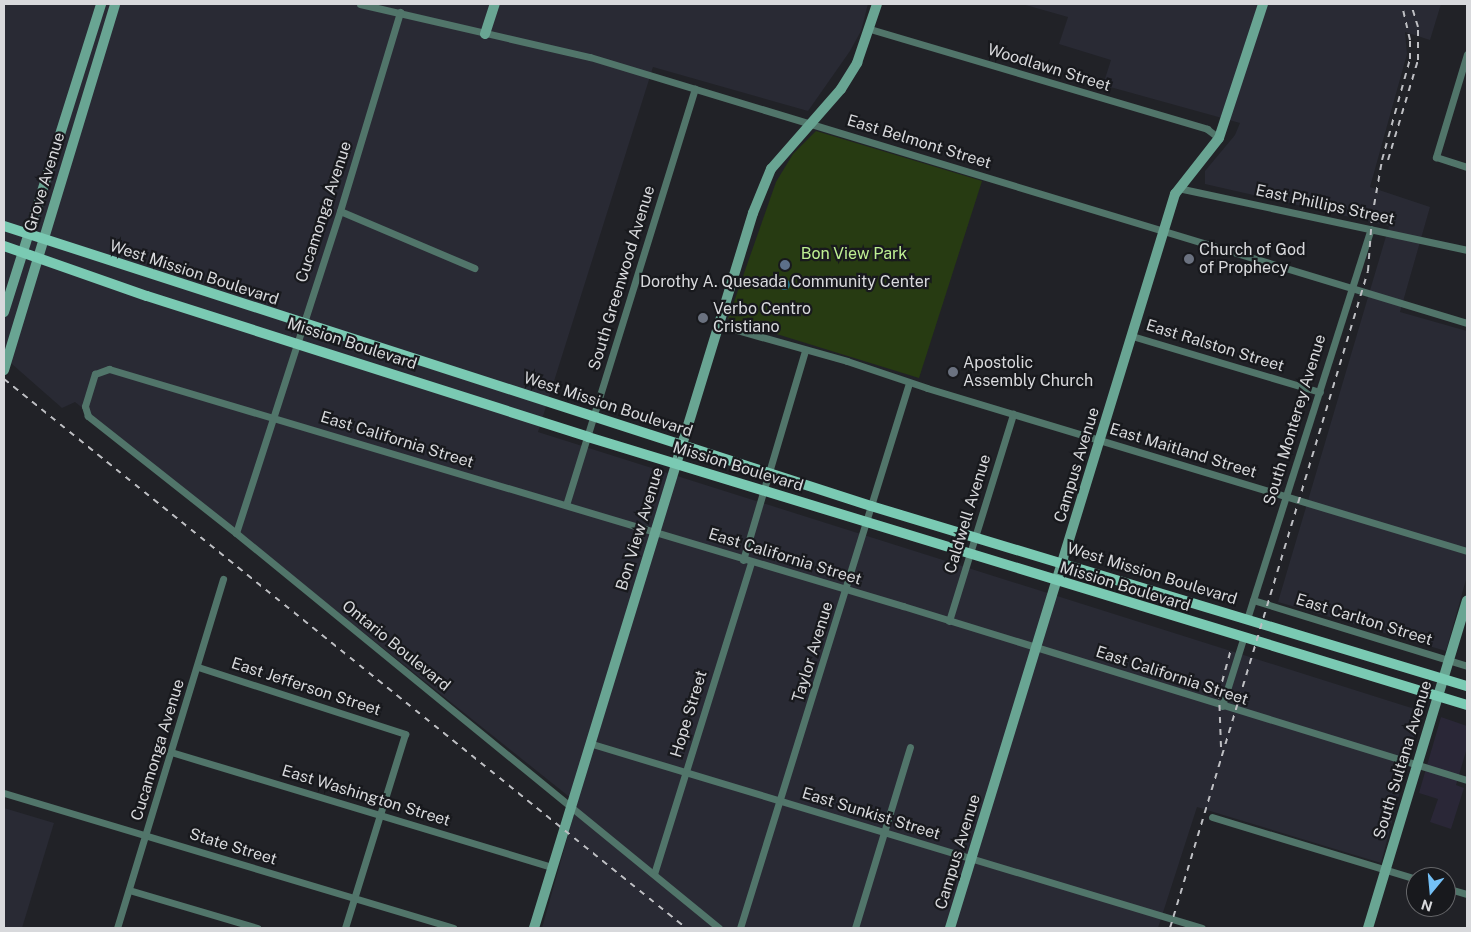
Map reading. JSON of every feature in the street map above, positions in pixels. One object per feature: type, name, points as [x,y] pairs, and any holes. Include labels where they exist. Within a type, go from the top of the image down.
[{"type":"main road","points":[[4,226],[29,236]]},
{"type":"main road","name":"West Mission Boulevard","points":[[29,236],[871,506],[1064,562],[1467,686]]},
{"type":"main road","name":"Mission Boulevard","points":[[4,246],[39,259],[676,464],[1243,639],[1467,705]]},
{"type":"street","name":"Grove Avenue","points":[[4,312],[101,4]]},
{"type":"street","name":"Grove Avenue","points":[[4,370],[115,4]]},
{"type":"street","name":"East Belmont Street","points":[[360,4],[590,57],[1467,322]]},
{"type":"street","points":[[486,34],[495,4]]},
{"type":"street","name":"Bon View Avenue","points":[[534,928],[589,743],[656,532],[753,213],[771,170],[841,89],[858,63],[877,4]]},
{"type":"street","points":[[1219,138],[1263,4]]},
{"type":"street","name":"Cucamonga Avenue","points":[[236,532],[340,211],[400,12]]},
{"type":"street","name":"Woodlawn Street","points":[[870,29],[1207,129],[1219,138]]},
{"type":"street","points":[[1467,54],[1436,157],[1467,167]]},
{"type":"street","name":"South Greenwood Avenue","points":[[566,505],[695,88]]},
{"type":"street","name":"Campus Avenue","points":[[950,928],[1058,582],[1163,230],[1178,188],[1219,138]]},
{"type":"street","name":"East Phillips Street","points":[[1178,188],[1467,250]]},
{"type":"street","points":[[340,211],[474,268]]},
{"type":"street","name":"South Monterey Avenue","points":[[1247,619],[1371,228]]},
{"type":"street","name":"East Maitland Street","points":[[719,325],[847,361],[909,383],[1467,551]]},
{"type":"street","name":"East Ralston Street","points":[[1132,336],[1320,392]]},
{"type":"street","points":[[743,560],[806,351]]},
{"type":"street","name":"East California Street","points":[[95,374],[109,369],[656,532],[846,591],[949,620],[1222,706],[1467,780]]},
{"type":"street","name":"Ontario Boulevard","points":[[95,374],[85,406],[88,416],[236,532],[719,928]]},
{"type":"street","name":"Taylor Avenue","points":[[740,928],[909,383]]},
{"type":"street","name":"Caldwell Avenue","points":[[949,620],[976,538],[1012,414]]},
{"type":"street","name":"Hope Street","points":[[654,874],[751,562]]},
{"type":"street","name":"Cucamonga Avenue","points":[[117,928],[224,579]]},
{"type":"street","name":"East Carlton Street","points":[[1253,600],[1467,666]]},
{"type":"street","name":"South Sultana Avenue","points":[[1368,928],[1467,601]]},
{"type":"street","points":[[1222,706],[1243,639]]},
{"type":"street","name":"East Jefferson Street","points":[[198,667],[406,734],[380,815]]},
{"type":"street","name":"East Sunkist Street","points":[[589,743],[1202,928]]},
{"type":"street","points":[[855,928],[910,747]]},
{"type":"street","name":"East Washington Street","points":[[172,752],[552,867]]},
{"type":"street","name":"State Street","points":[[4,793],[453,928]]},
{"type":"street","points":[[345,928],[380,815]]},
{"type":"street","points":[[1212,817],[1406,876]]},
{"type":"street","points":[[129,890],[257,928]]},
{"type":"shaded area","points":[[4,4],[868,4],[861,31],[850,51],[808,111],[653,67],[538,432],[1421,711],[1381,863],[1197,807],[1158,928],[542,928],[577,803],[75,402],[62,408],[4,357]]},
{"type":"shaded area","points":[[1022,4],[1441,4],[1430,40],[1405,32],[1407,54],[1370,187],[1430,207],[1400,312],[1467,331],[1467,576],[1446,651],[1278,602],[1389,226],[1205,184],[1205,171],[1235,135],[1240,123],[1103,85],[1111,60],[1059,44],[1068,17]]},
{"type":"shaded area","points":[[1441,717],[1467,726],[1467,748],[1456,785],[1464,788],[1451,829],[1430,822],[1438,799],[1419,793]]},
{"type":"shaded area","points":[[4,808],[54,823],[22,928],[4,928]]},
{"type":"green space","name":"Bon View Park","points":[[816,131],[982,181],[919,378],[728,319],[776,182],[793,154]]},
{"type":"water","points":[[784,278],[790,284],[784,290],[778,284]]},
{"type":"railway","points":[[1170,928],[1368,271],[1372,217],[1382,160],[1410,59],[1410,40],[1402,4]]},
{"type":"railway","points":[[1388,160],[1418,60],[1418,27],[1411,4]]},
{"type":"railway","points":[[4,379],[686,928]]},
{"type":"railway","points":[[1221,747],[1219,693],[1231,649]]},
{"type":"place","name":"Church of God of Prophecy","points":[[1189,259]]},
{"type":"place","name":"Dorothy A. Quesada Community Center","points":[[785,265]]},
{"type":"place","name":"Verbo Centro Cristiano","points":[[703,318]]},
{"type":"place","name":"Apostolic Assembly Church","points":[[953,372]]}]
